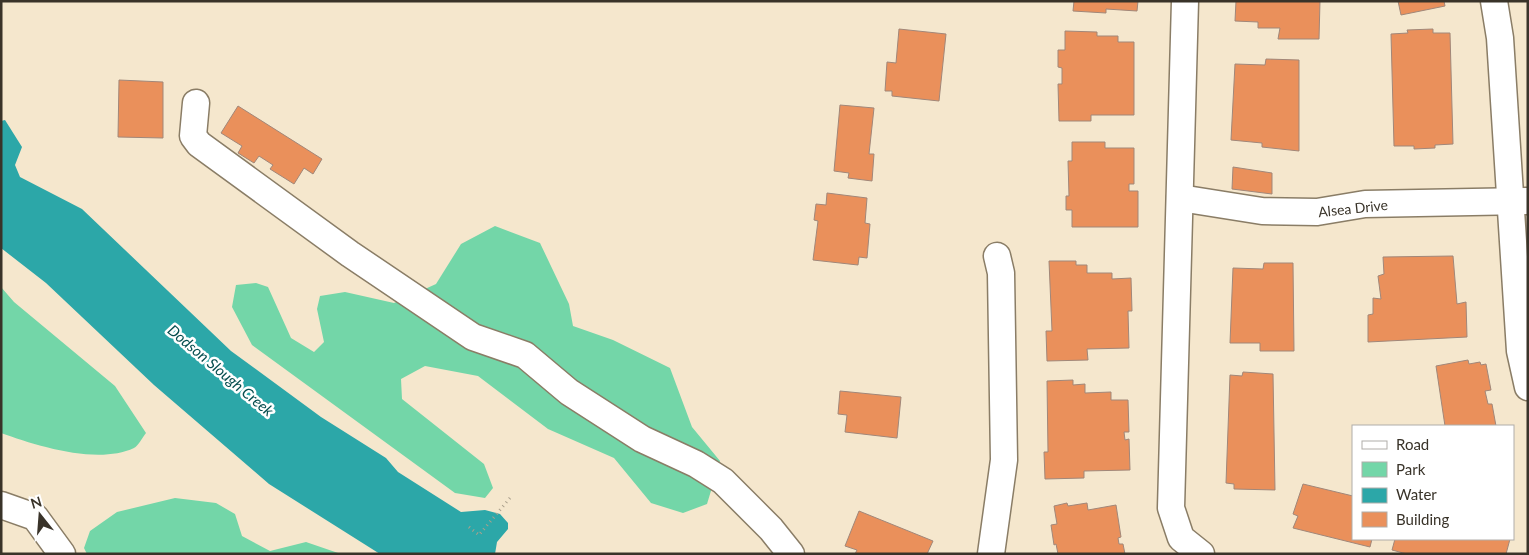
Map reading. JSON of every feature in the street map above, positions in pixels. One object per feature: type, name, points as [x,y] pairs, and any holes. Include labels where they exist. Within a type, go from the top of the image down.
[{"type":"street","points":[[1185,1],[1171,508],[1182,538],[1201,554]]},
{"type":"street","points":[[1494,1],[1500,38],[1518,201],[1520,352],[1528,387]]},
{"type":"street","points":[[196,103],[193,136],[199,144],[350,254],[473,338],[525,356],[568,392],[626,430],[696,464],[723,481],[771,528],[791,554]]},
{"type":"street","name":"Alsea Drive","points":[[1180,198],[1262,211],[1317,212],[1365,204],[1518,201]]},
{"type":"street","points":[[991,554],[1004,460],[1001,273],[997,256]]},
{"type":"street","points":[[1,505],[35,517],[62,554]]},
{"type":"path","points":[[469,527],[479,534],[510,498]]},
{"type":"green space","points":[[495,226],[540,243],[569,304],[573,326],[613,340],[670,368],[692,427],[720,461],[707,504],[683,513],[651,503],[614,458],[548,429],[478,376],[425,366],[401,379],[402,399],[484,464],[493,488],[485,498],[455,493],[252,345],[232,307],[236,285],[256,283],[268,287],[291,338],[314,352],[324,342],[317,309],[320,296],[345,292],[394,303],[436,284],[461,244]]},
{"type":"green space","points":[[1,287],[14,302],[115,386],[146,433],[136,447],[119,453],[103,455],[86,454],[49,448],[1,433]]},
{"type":"green space","points":[[175,498],[216,503],[235,514],[242,536],[270,551],[306,542],[341,554],[87,554],[84,548],[90,531],[117,512]]},
{"type":"water","name":"Dodson Slough Creek","points":[[5,120],[22,147],[15,165],[20,177],[82,209],[231,351],[321,417],[386,458],[398,472],[461,512],[485,510],[500,514],[508,523],[508,529],[497,542],[495,554],[380,554],[269,484],[154,385],[46,283],[1,248],[1,121]]},
{"type":"building","points":[[1074,1],[1138,1],[1137,11],[1106,9],[1106,13],[1073,11]]},
{"type":"building","points":[[1236,1],[1320,1],[1319,39],[1278,39],[1280,28],[1258,28],[1258,22],[1235,21]]},
{"type":"building","points":[[1398,1],[1444,1],[1445,6],[1401,15]]},
{"type":"building","points":[[899,29],[946,34],[939,101],[892,96],[892,91],[885,91],[887,62],[896,63]]},
{"type":"building","points":[[1433,29],[1433,33],[1450,33],[1453,144],[1435,145],[1435,148],[1414,149],[1414,146],[1394,146],[1391,34],[1408,33],[1407,30]]},
{"type":"building","points":[[1065,31],[1097,32],[1097,36],[1118,36],[1118,42],[1134,42],[1134,115],[1091,115],[1091,121],[1059,121],[1058,84],[1062,84],[1062,68],[1058,67],[1058,50],[1065,50]]},
{"type":"building","points":[[1266,59],[1299,60],[1299,151],[1262,147],[1262,143],[1231,140],[1235,64],[1265,65]]},
{"type":"building","points":[[119,80],[163,82],[163,138],[118,137]]},
{"type":"building","points":[[840,105],[874,108],[869,154],[874,154],[872,181],[848,178],[849,173],[834,171]]},
{"type":"building","points":[[238,106],[322,159],[313,174],[304,168],[294,184],[270,169],[273,165],[259,156],[254,163],[238,153],[242,146],[221,133]]},
{"type":"building","points":[[1072,142],[1105,142],[1105,148],[1134,148],[1134,184],[1129,184],[1129,191],[1138,191],[1138,227],[1072,227],[1072,210],[1066,210],[1066,196],[1069,196],[1068,161],[1072,161]]},
{"type":"building","points":[[1233,167],[1272,173],[1272,194],[1232,189]]},
{"type":"building","points":[[827,193],[867,198],[865,223],[870,224],[867,258],[859,257],[858,265],[813,260],[818,221],[814,220],[816,204],[826,205]]},
{"type":"building","points":[[1453,256],[1457,304],[1466,302],[1467,337],[1368,342],[1368,315],[1373,314],[1373,298],[1381,299],[1378,276],[1384,274],[1383,257]]},
{"type":"building","points":[[1049,261],[1076,261],[1076,265],[1087,265],[1087,273],[1112,273],[1112,279],[1131,278],[1132,311],[1128,311],[1129,348],[1087,349],[1088,360],[1047,361],[1046,331],[1052,331]]},
{"type":"building","points":[[1264,263],[1293,263],[1294,351],[1260,351],[1260,343],[1230,343],[1233,268],[1263,269]]},
{"type":"building","points":[[1468,360],[1469,364],[1480,362],[1481,365],[1486,364],[1491,390],[1485,391],[1488,404],[1492,404],[1496,425],[1445,425],[1436,366]]},
{"type":"building","points":[[1243,372],[1273,374],[1275,490],[1234,489],[1234,484],[1226,483],[1230,375],[1242,376]]},
{"type":"building","points":[[1073,380],[1073,385],[1085,384],[1085,393],[1111,392],[1111,400],[1128,400],[1129,432],[1124,432],[1125,440],[1129,439],[1130,470],[1084,471],[1084,478],[1045,479],[1044,452],[1048,452],[1047,381]]},
{"type":"building","points":[[840,391],[901,397],[897,438],[845,432],[847,415],[838,414]]},
{"type":"building","points":[[1303,484],[1352,496],[1352,540],[1372,540],[1370,547],[1293,528],[1298,516],[1293,514]]},
{"type":"building","points":[[1067,503],[1068,506],[1087,503],[1088,510],[1116,505],[1121,537],[1118,538],[1119,544],[1123,544],[1125,554],[1058,554],[1056,544],[1054,545],[1051,525],[1057,524],[1054,506]]},
{"type":"building","points":[[859,511],[933,541],[927,554],[855,554],[857,550],[845,546]]},
{"type":"building","points":[[1395,540],[1510,540],[1506,554],[1407,554],[1392,550]]}]
